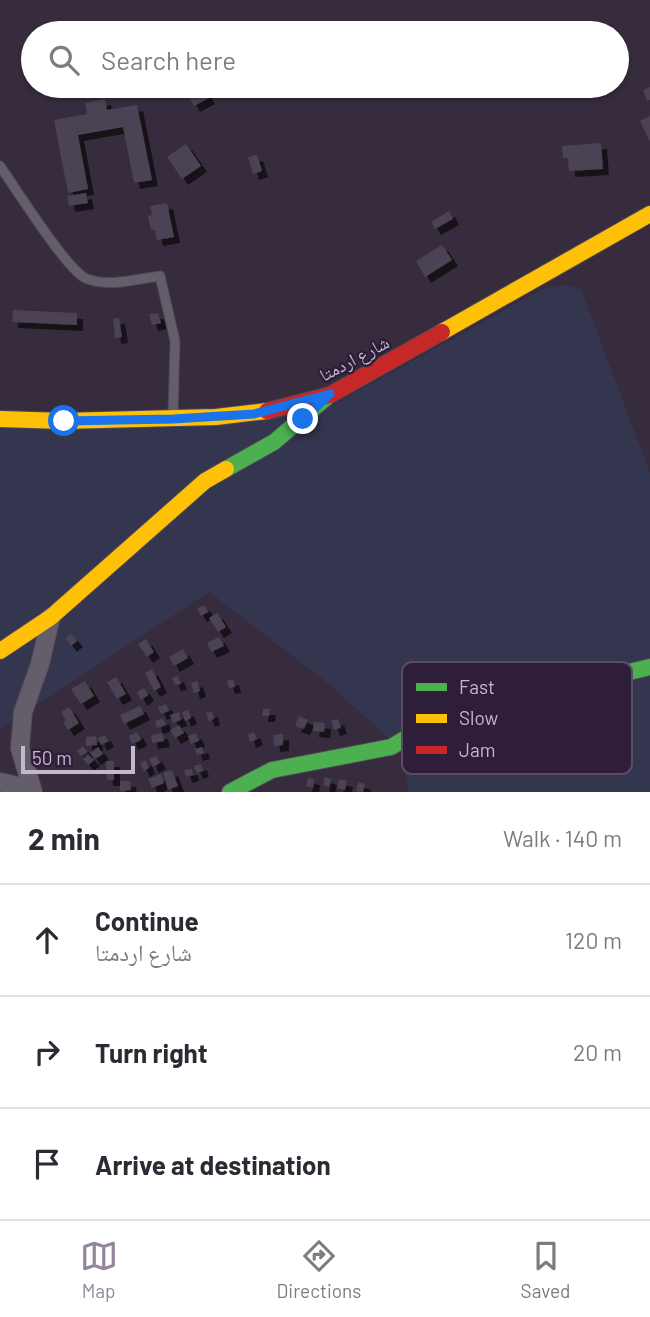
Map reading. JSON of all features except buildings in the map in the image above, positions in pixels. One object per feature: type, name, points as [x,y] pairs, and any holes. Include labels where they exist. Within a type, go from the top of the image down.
[{"type":"street","name":"شارع اردمتا","points":[[0,419],[173,419],[254,414],[330,394],[650,214]]},
{"type":"street","points":[[0,651],[51,617],[205,481],[274,442],[330,394]]},
{"type":"street","points":[[33,792],[20,748],[23,712],[40,664],[51,617]]},
{"type":"street","points":[[632,671],[650,667]]},
{"type":"street","points":[[230,792],[272,770],[391,747],[402,740]]},
{"type":"street","points":[[0,782],[13,785],[21,792]]},
{"type":"lane","points":[[0,166],[69,264],[86,278],[109,283],[160,276],[175,341],[173,419]]},
{"type":"shaded area","points":[[564,285],[581,289],[650,473],[650,664],[632,669],[632,662],[402,662],[402,738],[392,741],[324,680],[209,592],[0,729],[0,654],[210,482],[312,416],[543,289]]},
{"type":"shaded area","points":[[304,411],[0,646],[0,427]]},
{"type":"shaded area","points":[[650,670],[650,792],[409,792],[406,774],[632,774],[632,674]]},
{"type":"traffic: fast","points":[[226,469],[274,442],[326,398]]},
{"type":"traffic: fast","points":[[632,671],[650,667]]},
{"type":"traffic: fast","points":[[230,792],[272,770],[391,747],[402,740]]},
{"type":"traffic: slow","points":[[442,332],[650,214]]},
{"type":"traffic: slow","points":[[0,419],[63,421],[216,417],[267,411]]},
{"type":"traffic: slow","points":[[0,651],[51,617],[205,481],[226,469]]},
{"type":"traffic: jam","points":[[267,411],[330,395],[442,332]]},
{"type":"route","points":[[64,421],[254,414],[330,394],[303,419]]}]
